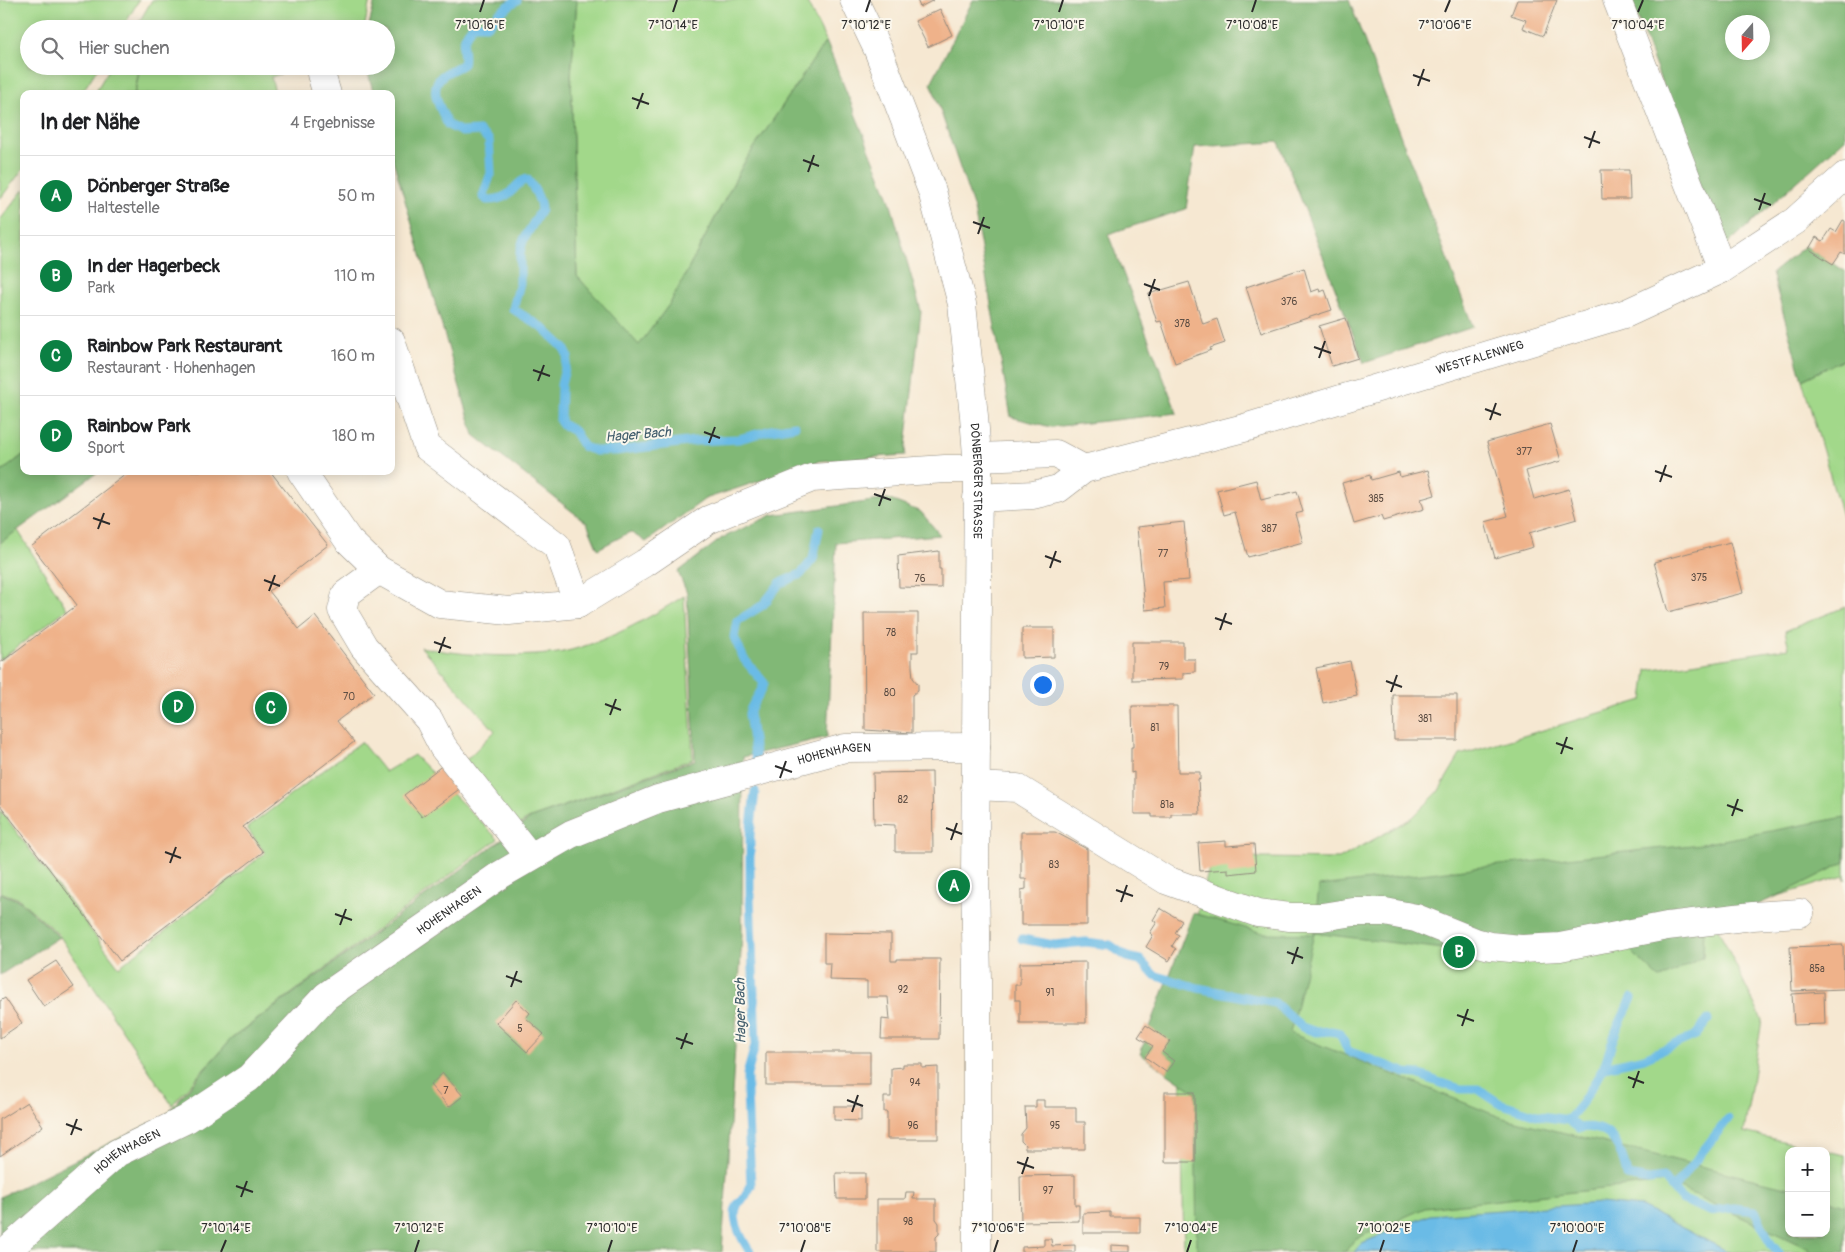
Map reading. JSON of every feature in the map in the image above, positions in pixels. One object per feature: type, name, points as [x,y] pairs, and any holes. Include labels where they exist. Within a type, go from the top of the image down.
[{"type":"street","name":"DÖNBERGER STRASSE","points":[[854,0],[878,50],[932,191],[962,304],[978,463],[975,786],[977,1252]]},
{"type":"street","points":[[1616,0],[1722,269]]},
{"type":"street","name":"WESTFALENWEG","points":[[977,498],[1033,496],[1058,489],[1084,469],[1248,427],[1619,315],[1722,269],[1795,221],[1845,176]]},
{"type":"street","points":[[395,353],[427,447],[557,546],[578,604]]},
{"type":"street","points":[[304,475],[348,540],[379,570],[440,604],[509,611],[578,604],[645,563],[708,520],[812,478],[945,469],[978,463],[1056,454],[1084,469]]},
{"type":"street","points":[[379,570],[346,594],[342,610],[364,647],[429,720],[443,746],[530,857]]},
{"type":"street","name":"HOHENHAGEN","points":[[5,1252],[117,1153],[188,1119],[249,1078],[326,996],[500,875],[571,834],[658,799],[845,748],[976,747]]},
{"type":"street","points":[[975,786],[1017,788],[1166,880],[1258,913],[1290,917],[1322,917],[1353,912],[1385,912],[1416,918],[1475,942],[1490,946],[1521,949],[1560,947],[1667,926],[1753,916],[1800,913]]},
{"type":"green space","points":[[0,0],[139,0],[127,20],[20,20],[20,75],[93,75],[84,90],[20,90],[20,173],[0,199]]},
{"type":"green space","points":[[152,0],[370,0],[366,20],[140,20]]},
{"type":"green space","points":[[375,0],[577,0],[571,75],[577,276],[639,345],[671,302],[744,163],[826,41],[889,198],[921,311],[905,455],[820,461],[705,499],[646,542],[630,532],[598,549],[587,523],[474,435],[395,167],[395,90],[373,90],[369,75],[395,75],[395,20],[370,20]]},
{"type":"green space","points":[[577,0],[806,0],[826,41],[744,163],[671,302],[639,346],[577,276],[571,75]]},
{"type":"green space","points":[[973,0],[1349,0],[1473,327],[1364,363],[1279,142],[1195,147],[1186,209],[1108,234],[1177,413],[1051,427],[1011,417],[974,209],[931,83]]},
{"type":"green space","points":[[1631,0],[1845,0],[1845,139],[1723,248]]},
{"type":"green space","points":[[106,75],[138,75],[135,90],[96,90]]},
{"type":"green space","points":[[138,75],[277,75],[271,77],[274,90],[136,90]]},
{"type":"green space","points":[[20,194],[20,457],[0,473],[0,220]]},
{"type":"green space","points":[[1805,246],[1845,271],[1845,359],[1802,380],[1772,273]]},
{"type":"green space","points":[[1845,359],[1845,526],[1802,380]]},
{"type":"green space","points":[[20,457],[20,475],[94,475],[0,543],[0,473]]},
{"type":"green space","points":[[888,499],[921,512],[940,535],[836,543],[827,737],[743,757],[742,936],[722,1252],[0,1252],[0,1197],[165,1116],[230,1040],[531,818],[695,760],[687,593],[678,572],[722,538],[772,515]]},
{"type":"green space","points":[[17,529],[67,609],[0,660],[0,542]]},
{"type":"green space","points":[[684,596],[693,759],[528,819],[512,829],[466,760],[495,731],[421,647],[464,654],[507,656],[560,653],[611,636],[641,622]]},
{"type":"green space","points":[[1845,607],[1845,881],[1844,876],[1712,916],[1762,1020],[1744,1132],[1808,1147],[1785,1147],[1785,1237],[1830,1237],[1830,1152],[1845,1155],[1845,1252],[1184,1252],[1179,988],[1214,848],[1260,858],[1339,859],[1412,818],[1438,792],[1460,755],[1643,700],[1647,670],[1789,648],[1785,631]]},
{"type":"green space","points":[[361,742],[385,772],[414,755],[498,839],[231,1039],[172,1105],[59,935],[19,899],[0,892],[0,810],[119,967],[265,853],[247,828]]},
{"type":"green space","points":[[1845,817],[1845,862],[1788,891],[1704,929],[1703,957],[1660,979],[1631,951],[1577,930],[1476,953],[1314,933],[1319,886],[1702,844]]},
{"type":"green space","points":[[0,893],[20,901],[59,937],[0,975]]},
{"type":"green space","points":[[1193,913],[1263,933],[1314,934],[1290,1033],[1500,1117],[1785,1187],[1785,1237],[1830,1237],[1830,1200],[1845,1205],[1845,1252],[1810,1252],[1809,1249],[1667,1182],[1425,1208],[1355,1239],[1345,1252],[1197,1252],[1195,1092],[1140,1054]]},
{"type":"water","points":[[1600,1203],[1642,1207],[1729,1252],[1354,1252],[1362,1243],[1430,1215]]},
{"type":"building","points":[[917,0],[934,0],[920,7]]},
{"type":"building","points":[[1517,0],[1557,0],[1543,36],[1523,28],[1526,20],[1511,15]]},
{"type":"building","points":[[940,9],[952,35],[928,47],[915,21]]},
{"type":"building","points":[[1601,170],[1629,170],[1630,199],[1602,199]]},
{"type":"building","points":[[1843,220],[1845,221],[1845,254],[1841,252],[1833,264],[1809,249],[1816,237],[1823,241],[1831,229],[1836,232]]},
{"type":"building","points":[[1304,268],[1311,292],[1319,289],[1320,292],[1325,290],[1332,310],[1261,333],[1246,287]]},
{"type":"building","points":[[1189,282],[1203,324],[1217,319],[1225,343],[1175,363],[1161,321],[1157,322],[1148,294]]},
{"type":"building","points":[[1346,318],[1358,358],[1332,366],[1319,326]]},
{"type":"building","points":[[1550,424],[1561,461],[1526,471],[1534,499],[1569,489],[1577,519],[1529,533],[1533,547],[1495,558],[1485,522],[1508,516],[1487,442]]},
{"type":"building","points":[[1428,470],[1435,495],[1421,499],[1424,509],[1383,521],[1381,516],[1354,524],[1342,483],[1370,475],[1371,480],[1399,472],[1400,477]]},
{"type":"building","points":[[125,475],[273,475],[328,545],[269,591],[299,629],[315,616],[374,693],[337,721],[354,742],[243,827],[263,852],[120,961],[0,805],[0,663],[77,605],[32,546]]},
{"type":"building","points":[[1256,480],[1261,500],[1297,491],[1303,512],[1295,514],[1303,542],[1248,557],[1235,512],[1224,515],[1217,490]]},
{"type":"building","points":[[1184,522],[1189,580],[1163,582],[1165,608],[1145,610],[1137,527]]},
{"type":"building","points":[[1730,542],[1743,593],[1668,612],[1654,562]]},
{"type":"building","points":[[939,551],[941,588],[899,587],[898,556]]},
{"type":"building","points":[[864,613],[918,613],[918,652],[912,652],[913,678],[918,684],[918,690],[912,695],[912,733],[865,730]]},
{"type":"building","points":[[1022,628],[1054,628],[1054,657],[1022,658]]},
{"type":"building","points":[[1132,642],[1183,642],[1183,659],[1195,659],[1195,672],[1183,673],[1183,679],[1132,680]]},
{"type":"building","points":[[1350,661],[1357,696],[1323,703],[1316,668]]},
{"type":"building","points":[[1393,695],[1457,695],[1457,740],[1394,740]]},
{"type":"building","points":[[1132,706],[1177,706],[1178,772],[1200,772],[1200,780],[1198,779],[1200,814],[1171,814],[1171,817],[1152,817],[1152,814],[1134,814],[1134,772],[1131,773],[1131,747],[1133,747]]},
{"type":"building","points":[[448,761],[466,784],[422,817],[404,795]]},
{"type":"building","points":[[932,772],[933,852],[895,852],[895,825],[874,824],[873,773]]},
{"type":"building","points":[[1021,832],[1055,832],[1087,849],[1087,925],[1021,925],[1021,890],[1026,889],[1026,879],[1021,879]]},
{"type":"building","points":[[1226,841],[1226,846],[1254,844],[1256,871],[1228,874],[1228,869],[1200,871],[1198,843]]},
{"type":"building","points":[[1160,908],[1182,921],[1175,933],[1179,935],[1172,946],[1176,949],[1169,961],[1146,947],[1153,935],[1150,933],[1157,922],[1153,920]]},
{"type":"building","points":[[824,933],[891,934],[891,961],[897,961],[897,959],[940,959],[939,1039],[881,1039],[882,1019],[890,1020],[888,997],[867,997],[867,981],[829,980],[830,963],[824,963]]},
{"type":"building","points":[[1843,945],[1844,989],[1792,991],[1790,947]]},
{"type":"building","points":[[56,961],[74,987],[44,1007],[26,980]]},
{"type":"building","points":[[1086,962],[1086,1023],[1020,1023],[1020,1000],[1015,1000],[1015,985],[1020,985],[1020,963]]},
{"type":"building","points":[[1824,992],[1825,1024],[1794,1025],[1792,994]]},
{"type":"building","points":[[5,998],[22,1023],[0,1038],[0,1001]]},
{"type":"building","points":[[516,1000],[530,1013],[526,1018],[544,1034],[527,1052],[496,1023]]},
{"type":"building","points":[[1146,1025],[1170,1041],[1162,1052],[1174,1061],[1166,1072],[1145,1057],[1153,1046],[1138,1037]]},
{"type":"building","points":[[766,1052],[870,1052],[870,1085],[766,1085]]},
{"type":"building","points":[[903,1064],[922,1064],[922,1068],[938,1067],[938,1139],[887,1139],[887,1112],[884,1112],[884,1097],[891,1097],[891,1068],[903,1067]]},
{"type":"building","points":[[443,1073],[463,1096],[449,1107],[430,1085]]},
{"type":"building","points":[[1165,1092],[1195,1092],[1195,1162],[1165,1162]]},
{"type":"building","points":[[1036,1100],[1044,1100],[1044,1107],[1076,1107],[1076,1122],[1085,1122],[1085,1149],[1025,1149],[1025,1145],[1021,1141],[1021,1134],[1026,1128],[1025,1107],[1036,1107]]},
{"type":"building","points":[[27,1102],[43,1126],[0,1156],[0,1119]]},
{"type":"building","points":[[834,1106],[861,1106],[861,1121],[834,1120]]},
{"type":"building","points":[[836,1173],[865,1173],[865,1199],[837,1199]]},
{"type":"building","points":[[1075,1175],[1075,1205],[1079,1205],[1079,1221],[1021,1222],[1020,1176]]},
{"type":"building","points":[[906,1192],[914,1192],[913,1199],[936,1199],[936,1219],[939,1223],[939,1234],[936,1237],[936,1252],[877,1252],[877,1199],[905,1199]]},
{"type":"building","points":[[1110,1212],[1110,1217],[1140,1217],[1140,1233],[1083,1233],[1083,1213]]},
{"type":"building","points":[[1044,1239],[1051,1239],[1052,1246],[1075,1245],[1075,1252],[1022,1252],[1022,1247],[1044,1246]]},
{"type":"building","points":[[1111,1245],[1130,1246],[1130,1252],[1111,1252]]},
{"type":"waterway","name":"Hager Bach","points":[[517,0],[499,13],[488,25],[473,25],[464,41],[463,64],[442,76],[438,81],[436,94],[448,125],[462,132],[479,131],[489,140],[491,173],[483,196],[487,200],[510,193],[527,179],[535,190],[541,210],[523,241],[520,252],[520,283],[513,309],[543,328],[564,348],[568,356],[561,385],[560,421],[563,425],[574,431],[584,447],[596,451],[615,451],[695,441],[739,439],[771,430],[795,426]]},
{"type":"waterway","name":"Hager Bach","points":[[756,760],[749,714],[764,683],[744,659],[734,637],[737,621],[763,605],[780,583],[801,574],[813,559],[819,529]]},
{"type":"waterway","name":"Hager Bach","points":[[750,1252],[738,1230],[735,1211],[751,1186],[747,1075],[756,1042],[750,897],[750,835],[755,791]]},
{"type":"waterway","points":[[1022,939],[1054,945],[1086,942],[1110,945],[1127,957],[1140,960],[1154,975],[1198,988],[1275,1003],[1302,1027],[1316,1032],[1331,1031],[1340,1033],[1348,1051],[1406,1073],[1418,1074],[1461,1089],[1478,1089],[1499,1103],[1540,1116],[1568,1120],[1579,1128],[1590,1127],[1600,1129],[1614,1140],[1622,1156],[1627,1176],[1649,1180],[1664,1178],[1681,1199],[1710,1211],[1733,1208],[1755,1211],[1771,1244],[1778,1252]]},
{"type":"waterway","points":[[1568,1120],[1582,1103],[1604,1067],[1616,1031],[1632,998]]},
{"type":"waterway","points":[[1604,1067],[1644,1058],[1696,1035],[1708,1020]]},
{"type":"waterway","points":[[1673,1189],[1728,1119]]},
{"type":"place","name":"Rainbow Park","points":[[178,707]]},
{"type":"place","name":"Rainbow Park Restaurant","points":[[271,708]]},
{"type":"place","name":"Dönberger Straße","points":[[954,886]]},
{"type":"place","name":"In der Hagerbeck","points":[[1459,952]]}]
